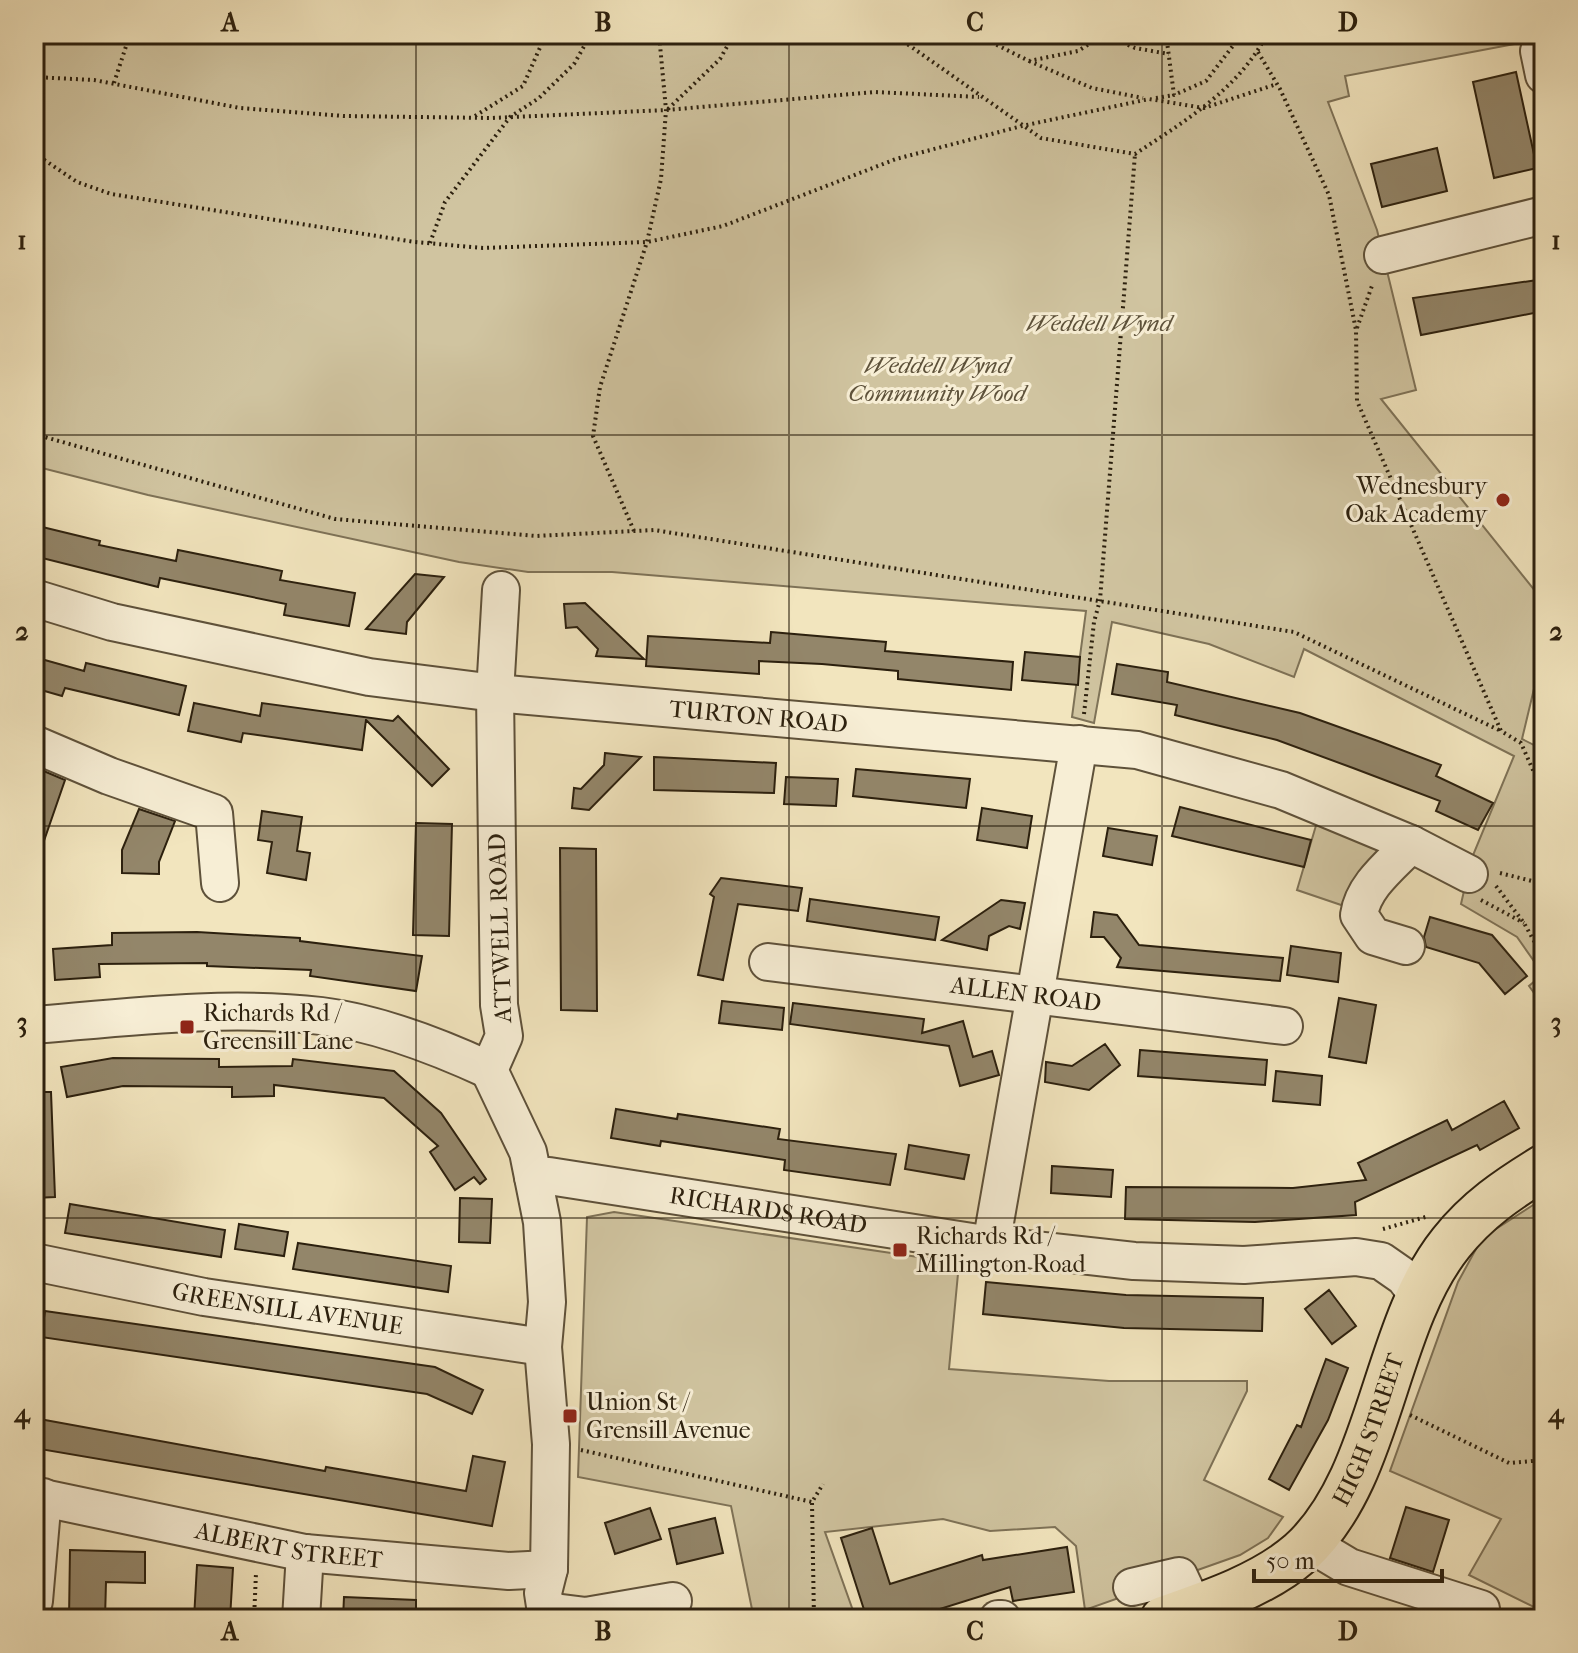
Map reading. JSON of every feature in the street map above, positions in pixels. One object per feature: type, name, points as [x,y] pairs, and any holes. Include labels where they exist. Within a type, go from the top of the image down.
[{"type":"main road","name":"HIGH STREET","points":[[1178,1614],[1281,1568],[1309,1543],[1331,1515],[1359,1459],[1420,1298],[1441,1230],[1544,1167]]},
{"type":"street","points":[[1383,255],[1544,215]]},
{"type":"street","name":"ATTWELL ROAD","points":[[489,1070],[504,1036],[499,1005],[495,693],[501,590]]},
{"type":"street","name":"TURTON ROAD","points":[[34,598],[112,622],[369,677],[495,693],[1137,750],[1281,790],[1480,876]]},
{"type":"street","points":[[34,744],[109,776],[214,813],[220,883]]},
{"type":"street","points":[[991,1245],[1079,744]]},
{"type":"street","points":[[1406,946],[1373,936],[1359,915],[1361,900],[1369,888],[1411,844]]},
{"type":"street","name":"ALLEN ROAD","points":[[768,962],[1035,998],[1284,1026]]},
{"type":"street","points":[[34,1025],[202,1011],[322,1016],[437,1046],[489,1070],[528,1152],[542,1222],[547,1302],[543,1347],[551,1444],[549,1569],[543,1593],[546,1615],[586,1616],[673,1601]]},
{"type":"street","name":"RICHARDS ROAD","points":[[533,1177],[549,1176],[991,1245],[1192,1264],[1244,1265],[1356,1257],[1381,1261],[1404,1277],[1420,1298]]},
{"type":"street","name":"GREENSILL AVENUE","points":[[34,1262],[204,1297],[543,1347]]},
{"type":"street","points":[[34,1601],[38,1497]]},
{"type":"street","name":"ALBERT STREET","points":[[38,1497],[305,1553],[495,1570],[549,1569]]},
{"type":"street","points":[[1309,1543],[1349,1567],[1481,1609]]},
{"type":"street","points":[[301,1619],[305,1553]]},
{"type":"street","points":[[1132,1587],[1179,1576],[1178,1614]]},
{"type":"path","points":[[114,83],[130,34]]},
{"type":"path","points":[[473,118],[523,86],[546,34]]},
{"type":"path","points":[[430,243],[445,202],[510,117],[539,98],[574,64],[591,34]]},
{"type":"path","points":[[634,531],[593,436],[600,387],[647,242],[661,179],[666,110],[659,34]]},
{"type":"path","points":[[666,110],[720,59],[734,34]]},
{"type":"path","points":[[893,34],[1041,138],[1135,154],[1204,108],[1258,52],[1267,34]]},
{"type":"path","points":[[975,34],[1092,88],[1127,97],[1204,108],[1277,84]]},
{"type":"path","points":[[1029,61],[1078,51],[1104,34],[1135,48],[1169,54]]},
{"type":"path","points":[[1166,34],[1174,95]]},
{"type":"path","points":[[34,153],[77,182],[111,194],[430,243],[483,248],[647,242],[723,226],[896,159],[1022,126],[1174,95],[1206,81],[1242,34]]},
{"type":"path","points":[[1258,52],[1277,84],[1329,195],[1356,330],[1357,401],[1501,731]]},
{"type":"path","points":[[34,77],[114,83],[240,108],[344,116],[473,118],[666,110],[875,92],[979,97]]},
{"type":"path","points":[[1079,744],[1094,622],[1100,600],[1135,154]]},
{"type":"path","points":[[1356,330],[1383,255]]},
{"type":"path","points":[[34,434],[335,519],[536,536],[654,530],[1294,632],[1521,743],[1544,795]]},
{"type":"path","points":[[1480,876],[1524,923],[1544,959]]},
{"type":"path","points":[[1380,1230],[1441,1230]]},
{"type":"path","points":[[1376,1413],[1410,1415],[1509,1463],[1544,1460]]},
{"type":"path","points":[[551,1444],[812,1502]]},
{"type":"path","points":[[814,1619],[812,1502],[823,1484]]},
{"type":"path","points":[[254,1619],[258,1542]]},
{"type":"green space","name":"Weddell Wynd","points":[[34,34],[1544,34],[1525,42],[1345,76],[1349,96],[1328,102],[1377,230],[1416,390],[1381,399],[1544,602],[1544,647],[1522,739],[1544,750],[1544,1007],[1529,986],[1543,974],[1517,937],[1461,904],[1471,860],[1514,756],[1304,649],[1294,677],[1209,644],[1112,622],[1094,723],[1072,717],[1086,611],[612,572],[528,572],[459,562],[148,495],[34,466]]},
{"type":"green space","points":[[1317,822],[1389,853],[1350,908],[1297,890]]},
{"type":"green space","points":[[1544,1198],[1544,1612],[1469,1575],[1501,1519],[1390,1471],[1458,1282],[1482,1238]]},
{"type":"green space","points":[[614,1212],[959,1263],[949,1369],[1109,1381],[1247,1381],[1247,1391],[1204,1480],[1283,1517],[1268,1538],[1240,1555],[1085,1610],[1076,1546],[1055,1527],[990,1531],[943,1519],[825,1532],[856,1619],[754,1619],[731,1506],[578,1477],[587,1217]]},
{"type":"building","points":[[1516,72],[1537,168],[1494,178],[1473,82]]},
{"type":"building","points":[[1437,148],[1447,191],[1382,207],[1371,164]]},
{"type":"building","points":[[1544,279],[1544,311],[1421,335],[1413,298]]},
{"type":"building","points":[[34,525],[100,541],[99,545],[176,561],[178,550],[282,571],[280,580],[355,593],[349,626],[284,615],[286,604],[160,578],[158,587],[34,556]]},
{"type":"building","points":[[415,574],[444,577],[407,622],[406,634],[366,629]]},
{"type":"building","points":[[585,603],[644,659],[596,656],[598,649],[577,627],[566,628],[564,604]]},
{"type":"building","points":[[771,632],[886,642],[885,651],[1013,662],[1011,690],[898,679],[898,671],[822,664],[759,661],[759,674],[646,666],[648,636],[770,643]]},
{"type":"building","points":[[1025,652],[1080,657],[1078,685],[1022,680]]},
{"type":"building","points":[[34,657],[84,671],[86,663],[186,686],[179,715],[65,688],[62,696],[34,688]]},
{"type":"building","points":[[1117,664],[1168,672],[1167,682],[1300,713],[1378,741],[1441,765],[1436,776],[1493,803],[1478,830],[1436,811],[1440,801],[1353,768],[1277,740],[1175,715],[1177,705],[1112,694]]},
{"type":"building","points":[[194,703],[260,716],[262,703],[393,721],[398,716],[449,769],[432,786],[366,720],[362,750],[243,733],[241,742],[188,731]]},
{"type":"building","points":[[605,753],[641,757],[589,810],[572,808],[574,788],[581,789],[604,765]]},
{"type":"building","points":[[654,757],[776,763],[774,793],[654,790]]},
{"type":"building","points":[[39,769],[65,780],[37,861],[34,860],[34,783]]},
{"type":"building","points":[[856,769],[970,779],[966,808],[853,796]]},
{"type":"building","points":[[786,777],[838,779],[836,806],[784,804]]},
{"type":"building","points":[[1180,807],[1311,840],[1304,867],[1172,836]]},
{"type":"building","points":[[982,808],[1032,816],[1027,848],[977,840]]},
{"type":"building","points":[[139,809],[175,821],[159,862],[159,874],[122,873],[122,850]]},
{"type":"building","points":[[262,811],[302,817],[297,851],[310,853],[306,880],[267,873],[272,842],[258,840]]},
{"type":"building","points":[[416,823],[452,824],[449,936],[413,935]]},
{"type":"building","points":[[1108,828],[1157,836],[1152,865],[1103,856]]},
{"type":"building","points":[[560,848],[596,849],[597,1011],[561,1010]]},
{"type":"building","points":[[721,878],[802,888],[798,911],[738,904],[723,980],[698,975],[714,897],[710,894]]},
{"type":"building","points":[[810,899],[939,917],[935,940],[807,921]]},
{"type":"building","points":[[1001,900],[1025,903],[1020,929],[1009,926],[989,936],[987,950],[942,940]]},
{"type":"building","points":[[1094,912],[1117,915],[1139,945],[1283,958],[1280,981],[1117,967],[1121,958],[1104,937],[1091,937]]},
{"type":"building","points":[[1430,917],[1492,935],[1527,976],[1505,994],[1479,963],[1426,947],[1424,937]]},
{"type":"building","points":[[197,932],[300,938],[300,941],[422,956],[416,991],[310,976],[311,970],[207,966],[207,963],[99,964],[100,977],[55,980],[53,949],[112,945],[112,933]]},
{"type":"building","points":[[1291,946],[1341,953],[1338,982],[1287,975]]},
{"type":"building","points":[[1339,998],[1376,1005],[1366,1063],[1329,1057]]},
{"type":"building","points":[[722,1001],[784,1008],[782,1030],[719,1023]]},
{"type":"building","points":[[793,1003],[924,1019],[922,1033],[963,1021],[973,1057],[992,1051],[999,1075],[960,1086],[949,1046],[790,1024]]},
{"type":"building","points":[[1105,1044],[1120,1065],[1089,1090],[1045,1082],[1046,1062],[1072,1066]]},
{"type":"building","points":[[1140,1050],[1267,1060],[1265,1085],[1138,1076]]},
{"type":"building","points":[[113,1058],[219,1059],[219,1067],[292,1066],[293,1059],[394,1071],[441,1113],[486,1179],[480,1184],[474,1177],[455,1190],[430,1152],[438,1146],[384,1098],[274,1085],[274,1096],[232,1097],[232,1087],[123,1086],[67,1097],[61,1067]]},
{"type":"building","points":[[1276,1071],[1322,1076],[1320,1105],[1273,1101]]},
{"type":"building","points":[[34,1092],[51,1092],[55,1197],[34,1198]]},
{"type":"building","points":[[1504,1101],[1519,1128],[1480,1150],[1477,1145],[1355,1202],[1356,1215],[1255,1222],[1125,1219],[1126,1187],[1293,1188],[1366,1180],[1358,1163],[1447,1120],[1452,1130]]},
{"type":"building","points":[[616,1109],[677,1119],[678,1114],[780,1129],[778,1139],[896,1154],[890,1185],[784,1170],[785,1160],[661,1141],[660,1146],[611,1138]]},
{"type":"building","points":[[909,1145],[969,1155],[964,1179],[905,1169]]},
{"type":"building","points":[[1052,1166],[1113,1170],[1111,1197],[1051,1193]]},
{"type":"building","points":[[460,1198],[492,1199],[490,1243],[459,1242]]},
{"type":"building","points":[[70,1204],[225,1230],[221,1257],[65,1233]]},
{"type":"building","points":[[239,1224],[288,1232],[284,1256],[235,1249]]},
{"type":"building","points":[[298,1243],[451,1266],[448,1292],[293,1269]]},
{"type":"building","points":[[986,1282],[1126,1295],[1263,1298],[1262,1331],[1124,1328],[983,1314]]},
{"type":"building","points":[[1329,1290],[1356,1326],[1332,1344],[1305,1309]]},
{"type":"building","points":[[45,1311],[435,1367],[483,1390],[472,1414],[427,1394],[41,1337]]},
{"type":"building","points":[[1326,1359],[1348,1368],[1328,1420],[1289,1490],[1269,1479],[1297,1425],[1301,1427]]},
{"type":"building","points":[[34,1418],[325,1471],[326,1467],[466,1491],[473,1456],[505,1462],[492,1526],[34,1448]]},
{"type":"building","points":[[1406,1507],[1449,1520],[1433,1572],[1390,1558]]},
{"type":"building","points":[[650,1508],[661,1539],[615,1554],[605,1523]]},
{"type":"building","points":[[715,1518],[723,1553],[677,1564],[669,1529]]},
{"type":"building","points":[[872,1528],[890,1584],[982,1555],[983,1560],[1067,1547],[1074,1592],[1013,1601],[1010,1587],[908,1619],[867,1619],[841,1538]]},
{"type":"building","points":[[70,1550],[145,1552],[145,1583],[106,1582],[105,1619],[69,1619]]},
{"type":"building","points":[[197,1565],[233,1568],[230,1619],[194,1619]]},
{"type":"building","points":[[344,1597],[416,1600],[416,1619],[343,1619]]},
{"type":"place","name":"Wednesbury Oak Academy","points":[[1503,500]]},
{"type":"place","name":"Richards Rd / Greensill Lane","points":[[187,1027]]},
{"type":"place","name":"Richards Rd / Millington Road","points":[[900,1250]]},
{"type":"place","name":"Union St / Grensill Avenue","points":[[570,1416]]},
{"type":"park label","name":"Weddell Wynd Community Wood","points":[[937,379]]}]
